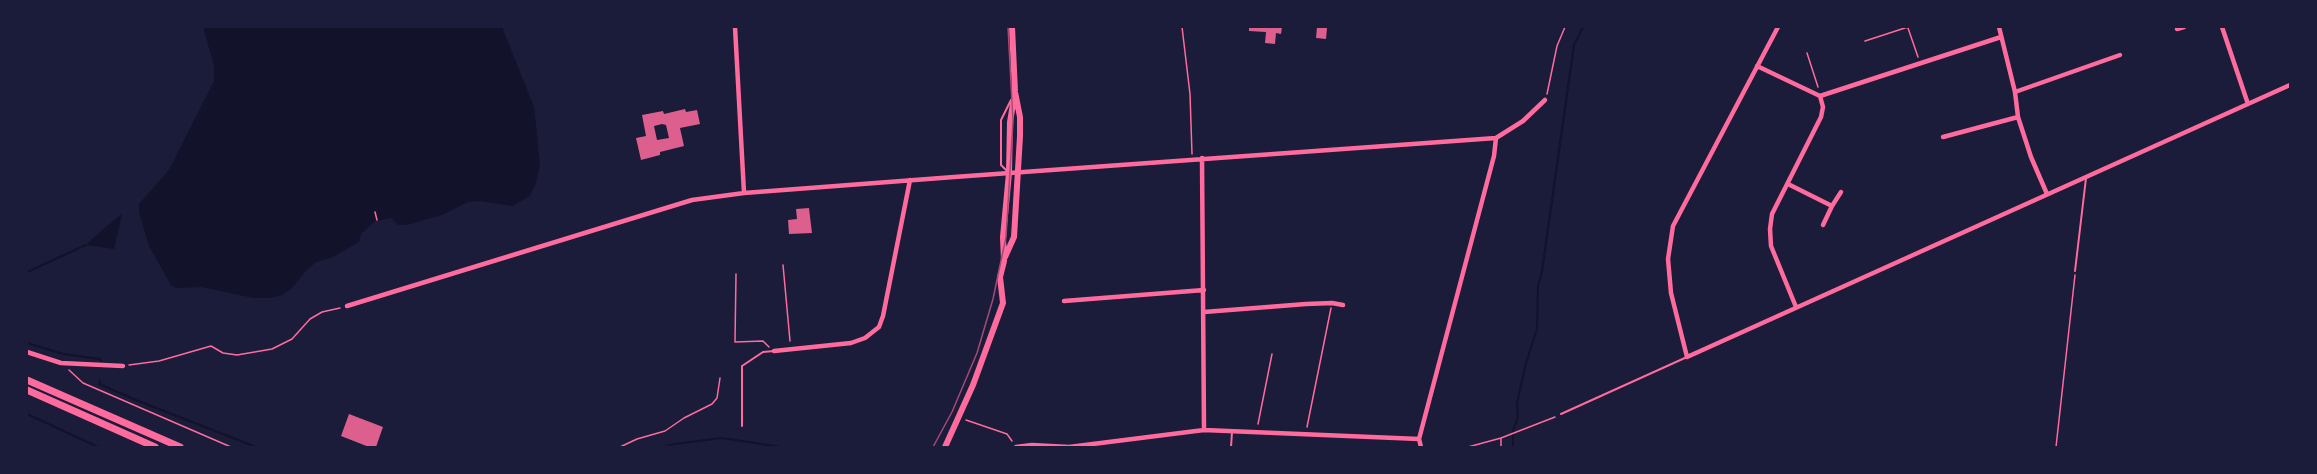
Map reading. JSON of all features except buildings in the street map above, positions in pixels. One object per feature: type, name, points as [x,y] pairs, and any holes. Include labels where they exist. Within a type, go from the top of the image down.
[{"type":"highway","points":[[27,380],[180,447]]},
{"type":"highway","points":[[27,390],[155,447]]},
{"type":"main road","points":[[945,447],[960,417],[1003,303],[1000,277],[1014,237],[1020,117],[1015,92],[1012,27]]},
{"type":"main road","points":[[1004,261],[1003,237],[1015,92]]},
{"type":"street","points":[[735,27],[744,193]]},
{"type":"street","points":[[1778,27],[1673,226],[1668,259],[1671,293],[1687,357],[2290,85]]},
{"type":"street","points":[[1999,27],[2015,92],[2018,117],[2031,157],[2047,194]]},
{"type":"street","points":[[2177,29],[2184,27]]},
{"type":"street","points":[[2222,27],[2248,105]]},
{"type":"street","points":[[1757,66],[1820,96],[2001,37]]},
{"type":"street","points":[[2015,92],[2120,55]]},
{"type":"street","points":[[1796,307],[1771,246],[1770,229],[1772,214],[1821,117],[1823,107],[1820,96]]},
{"type":"street","points":[[347,306],[692,200],[744,193],[910,180],[1496,138],[1523,121],[1545,100]]},
{"type":"street","points":[[1943,137],[2018,117]]},
{"type":"street","points":[[1421,447],[1419,439],[1494,156],[1496,138]]},
{"type":"street","points":[[1202,158],[1204,430]]},
{"type":"street","points":[[774,351],[851,343],[865,338],[879,327],[910,180]]},
{"type":"street","points":[[1788,184],[1832,206]]},
{"type":"street","points":[[1823,225],[1841,192]]},
{"type":"street","points":[[1064,301],[1204,290]]},
{"type":"street","points":[[1204,312],[1332,303],[1343,305]]},
{"type":"street","points":[[27,352],[61,363],[123,366]]},
{"type":"street","points":[[1017,447],[1032,445],[1072,447],[1204,430],[1419,439]]},
{"type":"lane","points":[[2075,271],[2086,177]]},
{"type":"lane","points":[[742,426],[742,366],[763,352],[774,351]]},
{"type":"lane","points":[[1562,414],[1687,357]]},
{"type":"lane","points":[[1231,447],[1232,430]]},
{"type":"path","points":[[1182,27],[1190,94],[1192,159]]},
{"type":"path","points":[[1545,100],[1550,87],[1557,46],[1565,27]]},
{"type":"path","points":[[1865,41],[1908,27],[1921,63]]},
{"type":"path","points":[[1807,53],[1820,96]]},
{"type":"path","points":[[375,212],[377,220]]},
{"type":"path","points":[[783,265],[790,348]]},
{"type":"path","points":[[2056,447],[2075,271]]},
{"type":"path","points":[[736,273],[735,342],[763,341],[774,351]]},
{"type":"path","points":[[1306,434],[1332,303]]},
{"type":"path","points":[[123,366],[159,362],[211,346],[223,353],[237,355],[272,349],[292,339],[310,319],[322,312],[347,306]]},
{"type":"path","points":[[1257,431],[1272,354]]},
{"type":"path","points":[[61,363],[83,383],[231,447]]},
{"type":"path","points":[[620,447],[637,439],[665,431],[684,418],[712,404],[717,398],[720,378]]},
{"type":"path","points":[[1468,447],[1502,438],[1562,414]]},
{"type":"path","points":[[960,417],[1007,434],[1017,447]]},
{"type":"path","points":[[1501,447],[1502,438]]},
{"type":"shaded area","points":[[203,27],[502,27],[534,107],[540,165],[530,196],[512,206],[480,201],[468,202],[442,215],[407,225],[398,225],[391,218],[375,221],[361,234],[359,242],[333,257],[316,262],[292,288],[282,295],[254,298],[201,287],[176,288],[171,285],[149,246],[139,212],[139,204],[169,170],[214,81],[214,65]]},
{"type":"shaded area","points":[[122,214],[114,249],[86,245],[103,229]]},
{"type":"waterway","points":[[1513,447],[1513,431],[1518,417],[1517,403],[1537,329],[1538,286],[1574,45],[1583,27]]},
{"type":"waterway","points":[[27,272],[86,245]]},
{"type":"waterway","points":[[27,343],[63,354],[101,361]]},
{"type":"waterway","points":[[100,381],[99,384],[136,400],[256,447]]},
{"type":"waterway","points":[[27,414],[98,447]]},
{"type":"waterway","points":[[664,447],[722,438],[781,447]]},
{"type":"tram line","points":[[933,447],[952,412],[977,353],[993,299],[1006,237],[1013,121],[1008,27]]}]
